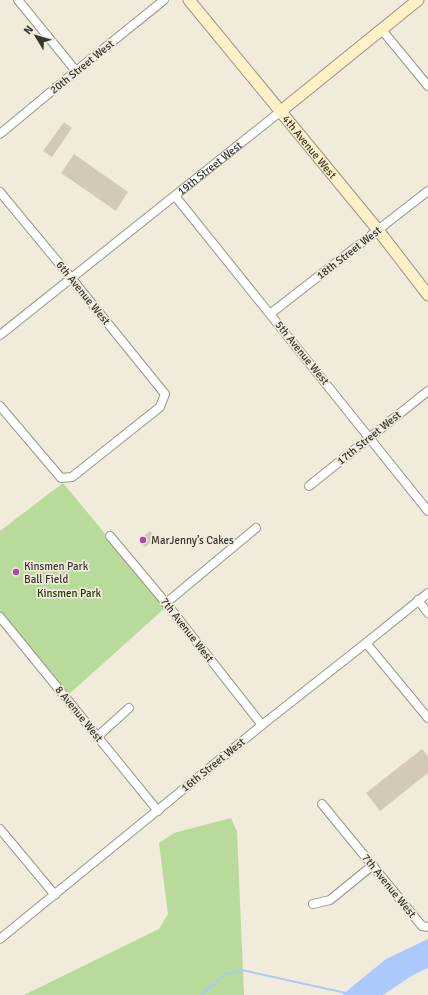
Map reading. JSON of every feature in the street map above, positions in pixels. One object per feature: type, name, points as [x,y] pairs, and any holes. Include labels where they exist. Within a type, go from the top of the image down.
[{"type":"street","points":[[18,0],[76,71]]},
{"type":"street","name":"20th Street West","points":[[0,134],[164,0]]},
{"type":"street","name":"4th Avenue West","points":[[189,0],[378,230],[428,295]]},
{"type":"street","name":"19th Street West","points":[[0,335],[72,279],[418,0]]},
{"type":"street","points":[[382,30],[428,86]]},
{"type":"street","name":"6th Avenue West","points":[[0,192],[165,394],[160,407],[72,477],[61,478],[0,406]]},
{"type":"street","name":"18th Street West","points":[[270,314],[428,192]]},
{"type":"street","name":"5th Avenue West","points":[[175,196],[428,511]]},
{"type":"street","name":"17th Street West","points":[[309,486],[428,391]]},
{"type":"street","points":[[166,603],[256,528]]},
{"type":"street","name":"7th Avenue West","points":[[110,536],[166,603],[262,725]]},
{"type":"street","name":"16th Street West","points":[[0,939],[262,725],[428,592]]},
{"type":"street","points":[[418,600],[428,613]]},
{"type":"street","name":"8 Avenue West","points":[[0,617],[158,811]]},
{"type":"street","points":[[366,643],[428,718]]},
{"type":"street","points":[[97,737],[129,708]]},
{"type":"street","name":"7th Avenue West","points":[[322,804],[422,926],[428,927]]},
{"type":"street","points":[[0,829],[54,894]]},
{"type":"street","points":[[313,904],[330,900],[373,865]]},
{"type":"green space","name":"Kinsmen Park","points":[[63,483],[166,607],[68,695],[0,612],[0,531]]},
{"type":"green space","points":[[231,818],[237,832],[244,995],[24,995],[159,929],[168,914],[159,843],[174,833]]},
{"type":"water","points":[[428,939],[428,968],[413,975],[383,995],[342,995],[386,959]]},
{"type":"building","points":[[64,122],[72,128],[52,157],[43,151]]},
{"type":"building","points":[[74,154],[128,192],[116,211],[61,173]]},
{"type":"building","points":[[150,531],[156,538],[145,547],[139,540]]},
{"type":"building","points":[[422,749],[428,756],[428,773],[380,811],[366,793]]},
{"type":"waterway","points":[[202,995],[224,975],[242,970],[346,993]]},
{"type":"place","name":"MarJenny’s Cakes","points":[[143,540]]},
{"type":"place","name":"Kinsmen Park Ball Field","points":[[16,572]]}]
